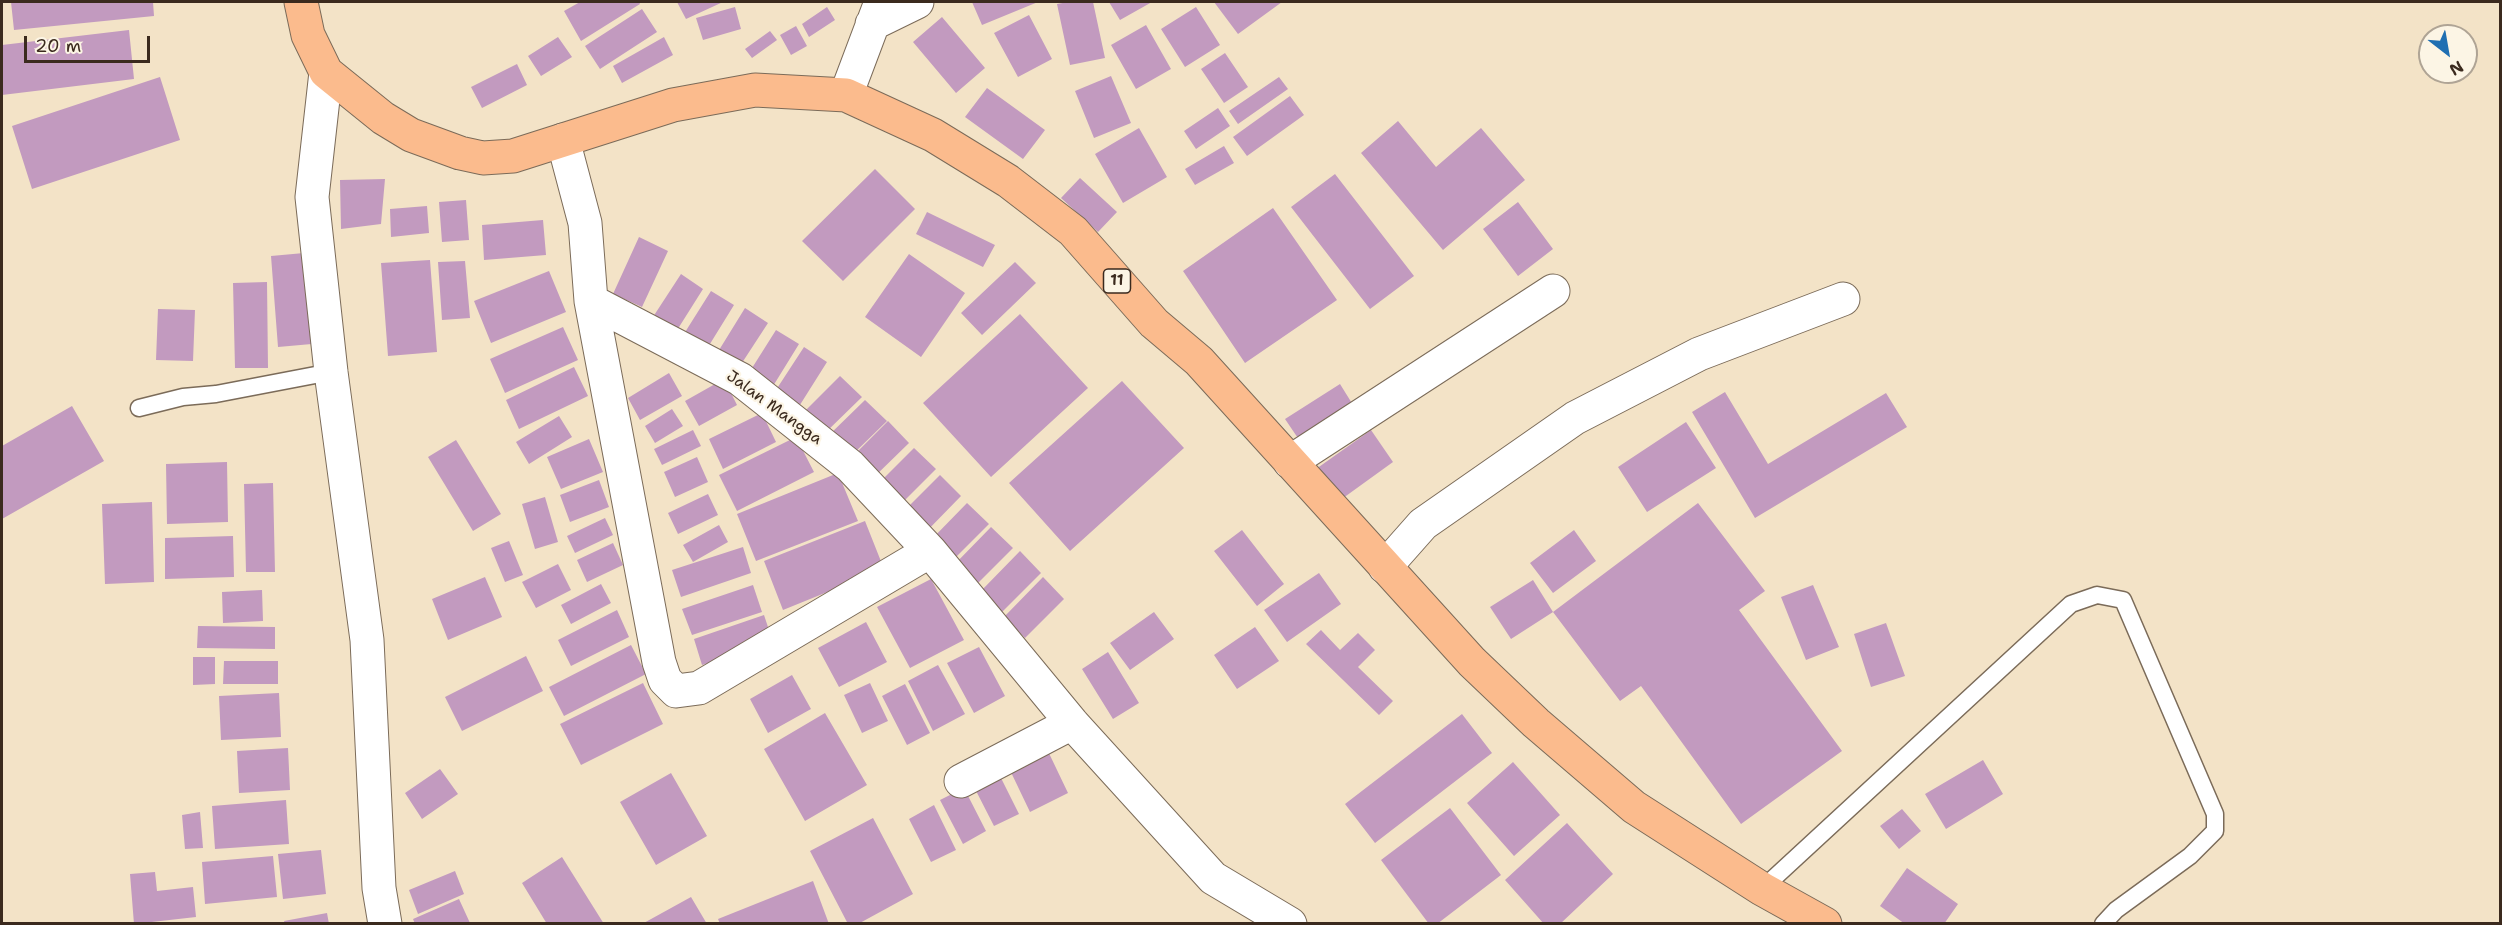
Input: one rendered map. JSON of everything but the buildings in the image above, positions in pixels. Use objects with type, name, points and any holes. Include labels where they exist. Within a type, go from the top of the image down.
[{"type":"highway","name":"11","points":[[301,2],[308,35],[326,72],[384,118],[411,135],[436,142],[460,153],[483,158],[513,156],[673,105],[755,90],[846,95],[933,135],[1008,181],[1073,231],[1154,322],[1199,361],[1472,662],[1563,746],[1634,807],[1762,889],[1825,924]]},
{"type":"street","points":[[846,95],[876,13],[917,2]]},
{"type":"street","points":[[326,72],[312,197],[367,640],[380,888],[385,924]]},
{"type":"street","points":[[563,140],[585,223],[591,301],[659,662],[665,680],[676,691],[699,688],[930,550]]},
{"type":"street","points":[[1290,462],[1553,291]]},
{"type":"street","points":[[1385,567],[1423,524],[1575,418],[1699,354],[1844,299]]},
{"type":"street","name":"Jalan Mangga","points":[[591,301],[740,379],[850,466],[930,550],[1072,723],[1213,878],[1290,924]]},
{"type":"street","points":[[961,781],[1072,723]]},
{"type":"lane","points":[[139,408],[183,397],[216,394],[332,372]]},
{"type":"lane","points":[[1762,889],[2071,604],[2097,595],[2123,600],[2214,814],[2215,831],[2190,856],[2116,910],[2103,924]]}]
